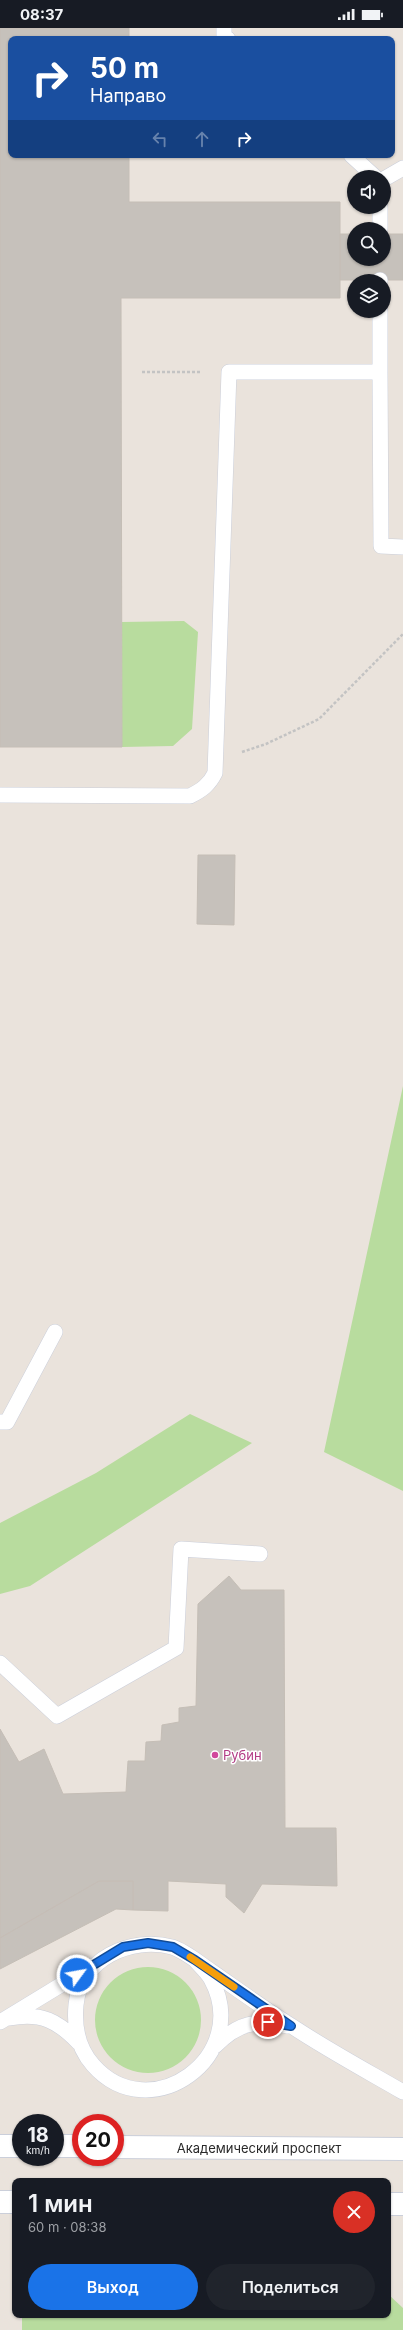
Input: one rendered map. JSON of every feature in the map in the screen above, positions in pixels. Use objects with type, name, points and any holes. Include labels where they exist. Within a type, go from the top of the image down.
[{"type":"main road","points":[[0,2146],[12,2146]]},
{"type":"main road","name":"Академический проспект","points":[[124,2147],[403,2148]]},
{"type":"main road","points":[[0,2202],[12,2202]]},
{"type":"main road","points":[[391,2204],[403,2204]]},
{"type":"lane","points":[[354,158],[367,170]]},
{"type":"lane","points":[[391,175],[403,168]]},
{"type":"lane","points":[[380,318],[381,546],[403,547]]},
{"type":"lane","points":[[0,794],[190,796],[200,791],[209,783],[215,773],[217,761],[229,372],[380,372]]},
{"type":"lane","points":[[0,1422],[7,1422],[55,1332]]},
{"type":"lane","points":[[0,1663],[57,1716],[176,1648],[181,1549],[260,1554]]},
{"type":"lane","points":[[2,2020],[123,1947],[148,1943],[173,1947],[195,1960],[291,2026],[403,2092]]},
{"type":"lane","points":[[101,1960],[86,1977],[76,1998],[74,2021],[80,2043],[92,2064],[111,2080],[134,2088],[158,2089],[182,2081],[201,2067],[215,2046],[229,2032],[246,2025],[268,2022],[291,2026]]},
{"type":"lane","points":[[195,1960],[210,1978],[220,2000],[221,2024],[215,2046]]},
{"type":"lane","points":[[2,2020],[27,2015],[47,2019],[64,2027],[80,2043]]},
{"type":"path","points":[[142,372],[229,372]]},
{"type":"path","points":[[217,761],[266,744],[319,719],[403,634]]},
{"type":"green space","points":[[184,621],[198,632],[192,729],[173,746],[122,747],[122,622]]},
{"type":"green space","points":[[403,1086],[403,1491],[324,1452]]},
{"type":"green space","points":[[190,1414],[252,1443],[30,1586],[0,1594],[0,1523],[96,1473]]},
{"type":"green space","points":[[148,1967],[168,1971],[186,1982],[197,2000],[201,2020],[197,2040],[186,2058],[168,2069],[148,2073],[128,2069],[110,2058],[99,2040],[95,2020],[99,2000],[110,1982],[128,1971]]},
{"type":"green space","points":[[391,2297],[403,2308],[403,2330],[22,2330],[22,2318],[391,2318]]},
{"type":"building","points":[[0,28],[129,28],[129,36],[8,36],[8,158],[129,158],[129,202],[340,202],[340,298],[121,298],[122,747],[0,747]]},
{"type":"building","points":[[340,234],[347,234],[347,266],[391,266],[391,234],[403,234],[403,280],[391,280],[391,274],[347,274],[347,280],[340,280]]},
{"type":"building","points":[[198,855],[235,855],[234,925],[197,924]]},
{"type":"building","name":"Рубин","points":[[229,1576],[241,1590],[284,1590],[285,1828],[336,1828],[337,1886],[262,1884],[244,1913],[226,1897],[226,1884],[168,1881],[168,1911],[133,1910],[133,1881],[99,1881],[0,1938],[0,1729],[19,1762],[44,1749],[63,1794],[126,1792],[128,1761],[145,1761],[146,1742],[161,1741],[162,1725],[179,1722],[179,1708],[196,1706],[198,1604]]},
{"type":"building","points":[[99,1881],[133,1881],[133,1910],[116,1909],[0,1969],[0,1938]]},
{"type":"slow traffic","points":[[190,1957],[234,1987]]},
{"type":"place","name":"Рубин","points":[[215,1755]]},
{"type":"route","points":[[77,1975],[123,1947],[148,1943],[173,1947],[195,1960],[291,2026],[268,2022]]}]
